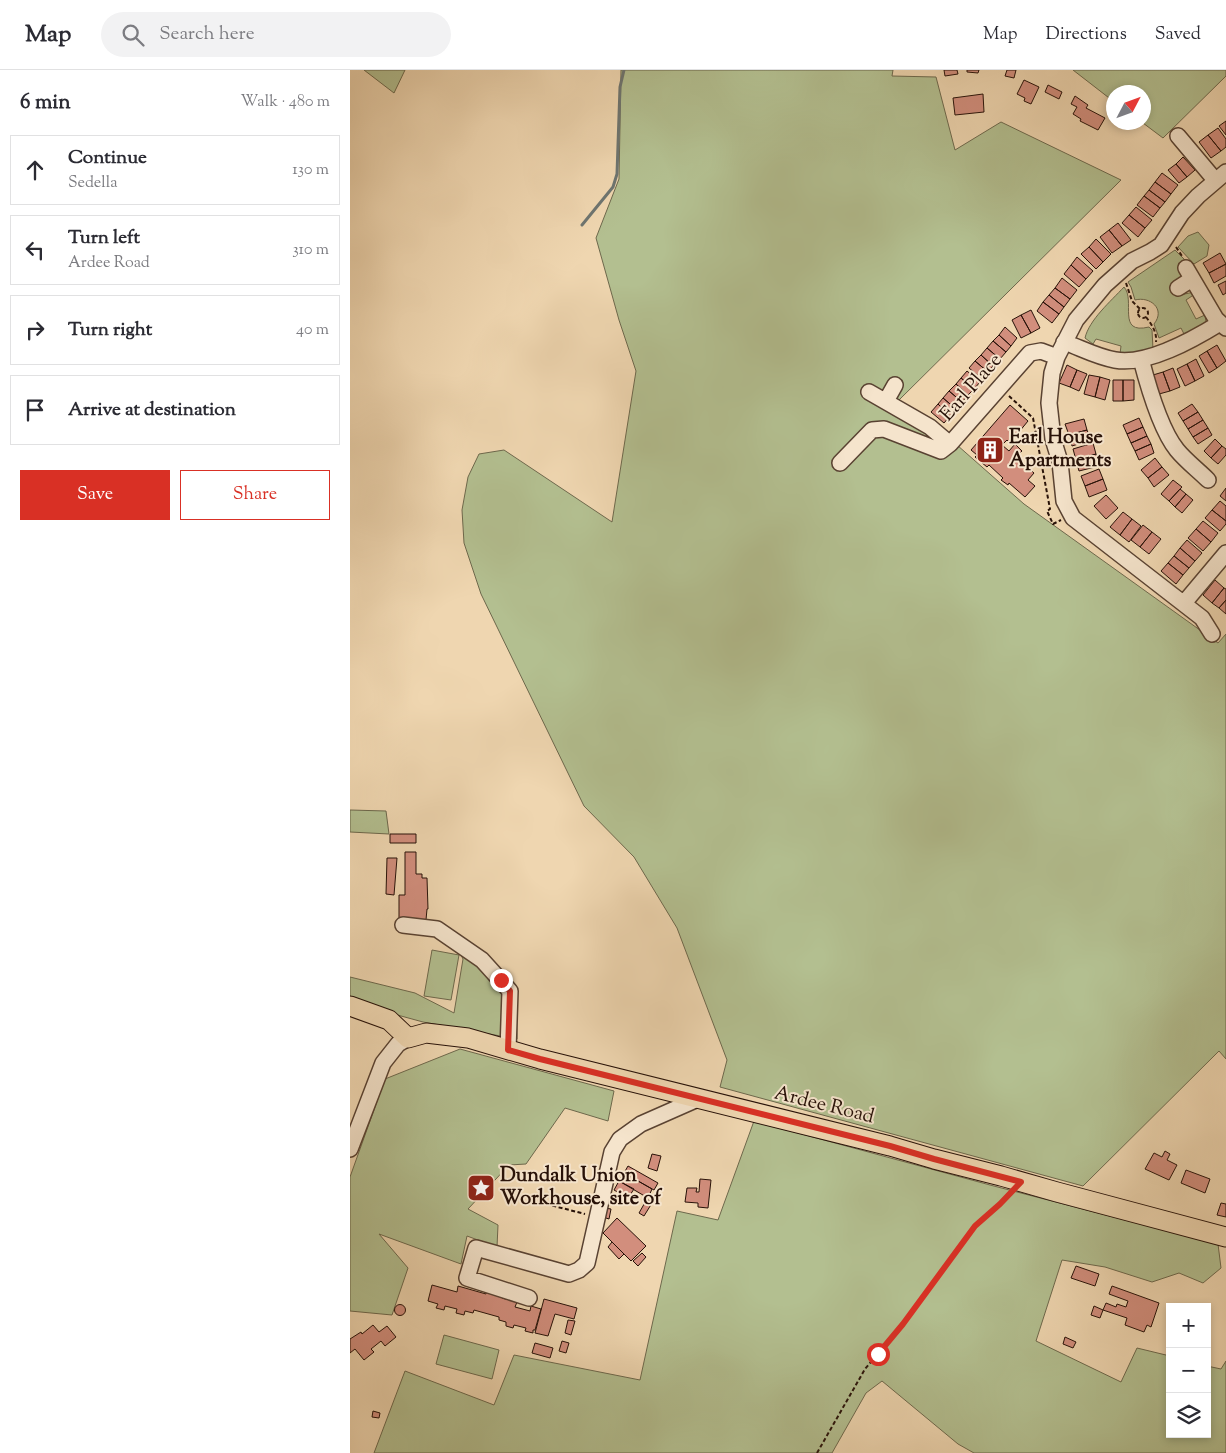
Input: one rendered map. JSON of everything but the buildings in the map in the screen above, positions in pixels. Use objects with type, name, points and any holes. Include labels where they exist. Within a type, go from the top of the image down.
[{"type":"main road","points":[[350,1006],[389,1020],[408,1038]]},
{"type":"main road","name":"Ardee Road","points":[[408,1038],[426,1033],[460,1037],[540,1059],[890,1146],[1226,1237]]},
{"type":"street","points":[[1178,136],[1220,176],[1182,213],[1161,245],[1132,261],[1115,274],[1081,314],[1057,357],[1052,373],[1048,403],[1053,439],[1061,469],[1064,501],[1073,518],[1202,618],[1212,634]]},
{"type":"street","points":[[1064,342],[1090,353],[1117,360],[1141,359],[1168,351],[1223,325],[1216,319],[1189,274],[1178,288]]},
{"type":"street","name":"Earl Place","points":[[869,392],[930,427],[950,444],[1030,353],[1041,351],[1057,357]]},
{"type":"street","points":[[1141,359],[1147,384],[1170,438],[1177,450],[1208,480]]},
{"type":"street","points":[[886,401],[895,385]]},
{"type":"street","points":[[840,463],[872,430],[884,429],[941,451],[950,444]]},
{"type":"street","points":[[1184,603],[1226,553]]},
{"type":"street","points":[[403,925],[437,929],[482,960],[510,991],[508,1050]]},
{"type":"street","points":[[350,1149],[383,1063],[398,1044],[408,1038]]},
{"type":"street","points":[[529,1298],[467,1278],[476,1248],[569,1274],[579,1270],[587,1262],[612,1152],[620,1139],[641,1124],[700,1098]]},
{"type":"path","points":[[1166,238],[1191,264],[1189,274]]},
{"type":"path","points":[[1125,282],[1132,301],[1140,309],[1147,310],[1146,317],[1156,336],[1155,344]]},
{"type":"path","points":[[1140,309],[1138,312],[1139,317],[1146,317]]},
{"type":"path","points":[[817,1453],[865,1369],[903,1324],[975,1226],[1021,1182]]},
{"type":"path","points":[[546,1204],[597,1217]]},
{"type":"green space","points":[[364,70],[405,70],[394,93]]},
{"type":"green space","points":[[621,70],[893,70],[892,76],[936,77],[955,150],[1001,122],[1121,180],[899,400],[957,445],[1024,504],[1218,643],[1226,634],[1226,1059],[1219,1051],[1083,1186],[720,1087],[727,1060],[677,928],[634,857],[584,806],[481,594],[464,543],[462,510],[468,477],[479,454],[504,450],[612,522],[636,371],[619,320],[596,238],[619,179]]},
{"type":"green space","points":[[1073,70],[1226,70],[1226,76],[1163,138],[1151,129],[1151,85],[1106,85],[1106,96]]},
{"type":"green space","points":[[1198,232],[1209,245],[1207,256],[1194,264],[1178,247],[1188,236]]},
{"type":"green space","points":[[1175,250],[1189,264],[1182,269],[1179,294],[1194,292],[1195,294],[1186,300],[1196,319],[1205,315],[1206,322],[1203,326],[1185,336],[1181,328],[1159,338],[1154,324],[1158,313],[1155,305],[1146,300],[1135,300],[1128,282]]},
{"type":"green space","points":[[1124,287],[1127,293],[1130,321],[1133,326],[1139,328],[1149,327],[1152,330],[1153,349],[1120,354],[1121,346],[1096,339],[1093,344],[1085,338],[1091,324]]},
{"type":"green space","points":[[350,810],[386,811],[389,834],[350,832]]},
{"type":"green space","points":[[450,932],[516,988],[517,1039],[423,1022],[350,1002],[350,977],[415,993],[454,1013],[463,959]]},
{"type":"green space","points":[[432,950],[459,955],[451,1000],[424,996]]},
{"type":"green space","points":[[460,1049],[614,1091],[608,1121],[565,1108],[526,1164],[509,1165],[468,1209],[498,1225],[497,1247],[467,1236],[461,1264],[379,1234],[408,1268],[392,1315],[350,1311],[350,1177],[385,1079]]},
{"type":"green space","points":[[754,1121],[1218,1244],[1221,1268],[1203,1283],[1179,1273],[1152,1282],[1105,1267],[1062,1260],[1036,1341],[1121,1382],[1137,1348],[1166,1355],[1166,1438],[1211,1438],[1211,1367],[1221,1369],[1226,1361],[1226,1453],[974,1453],[958,1444],[882,1381],[866,1393],[832,1453],[374,1453],[405,1371],[494,1405],[514,1355],[640,1380],[677,1211],[718,1220]]},
{"type":"green space","points":[[444,1335],[499,1350],[492,1379],[436,1364]]},
{"type":"waterway","points":[[582,225],[613,187],[617,174],[620,87],[624,70]]},
{"type":"place","name":"Earl House Apartments","points":[[990,450]]},
{"type":"place","name":"Dundalk Union Workhouse, site of","points":[[481,1188]]},
{"type":"route","points":[[501,980],[510,991],[508,1050],[890,1146],[1021,1182],[975,1226],[903,1324],[878,1354]]}]
